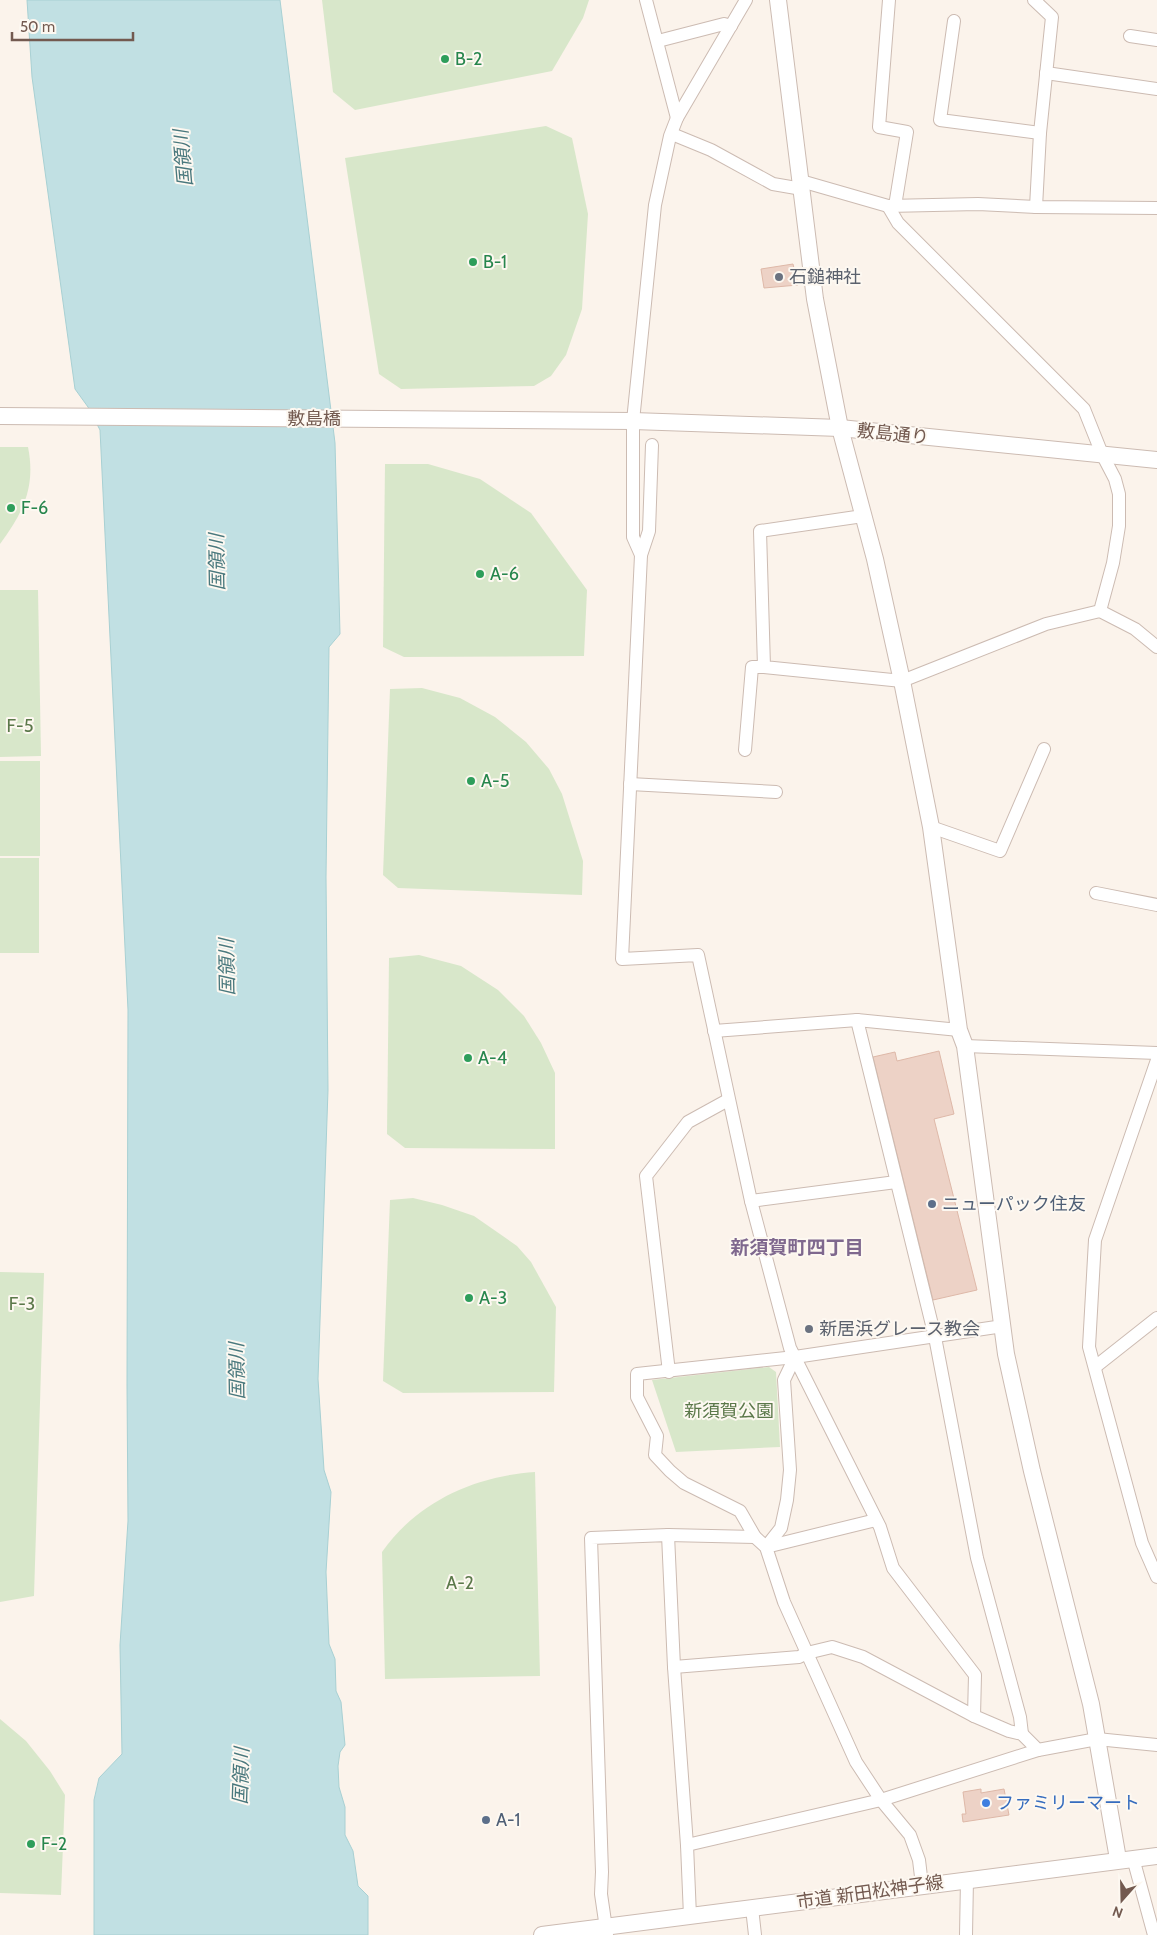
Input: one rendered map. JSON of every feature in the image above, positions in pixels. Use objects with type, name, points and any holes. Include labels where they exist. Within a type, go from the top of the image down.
[{"type":"street","points":[[646,0],[677,118]]},
{"type":"street","points":[[641,555],[633,536],[631,421],[653,220],[662,170],[677,118],[746,0]]},
{"type":"street","points":[[778,0],[815,299],[840,428],[875,559],[902,681],[930,827],[959,1030],[965,1046],[1006,1354],[1126,1859],[1154,1935]]},
{"type":"street","points":[[889,0],[879,127],[907,132],[891,206],[898,223],[1084,409],[1102,454],[1115,479],[1119,494],[1119,526],[1113,563],[1100,611]]},
{"type":"street","points":[[1034,0],[1052,17],[1040,133],[1036,207]]},
{"type":"street","points":[[954,20],[940,120],[1040,133]]},
{"type":"street","points":[[658,42],[724,24],[731,26]]},
{"type":"street","points":[[1130,36],[1157,40]]},
{"type":"street","points":[[1046,73],[1157,89]]},
{"type":"street","points":[[672,134],[710,150],[773,184],[801,185],[891,206],[978,204],[1036,207],[1157,208]]},
{"type":"street","name":"敷島橋","points":[[0,416],[631,421]]},
{"type":"street","name":"敷島通り","points":[[631,421],[840,428],[1157,460]]},
{"type":"street","points":[[652,445],[649,531],[641,555],[622,959],[698,955],[751,1201],[790,1348],[876,1520],[893,1568],[975,1675],[974,1716]]},
{"type":"street","points":[[764,667],[760,531],[863,516]]},
{"type":"street","points":[[745,750],[752,666],[902,681],[1046,624],[1100,611],[1135,629],[1157,647]]},
{"type":"street","points":[[930,827],[1000,851],[1044,749]]},
{"type":"street","points":[[630,784],[776,792]]},
{"type":"street","points":[[1096,893],[1157,906]]},
{"type":"street","points":[[714,1031],[857,1020],[959,1030]]},
{"type":"street","points":[[857,1020],[935,1337],[977,1558],[1020,1717],[1022,1734]]},
{"type":"street","points":[[965,1046],[1157,1059],[1095,1240],[1089,1347],[1142,1543],[1157,1577]]},
{"type":"street","points":[[669,1372],[646,1176],[688,1122],[728,1100]]},
{"type":"street","points":[[751,1201],[896,1182]]},
{"type":"street","points":[[1095,1367],[1157,1318]]},
{"type":"street","points":[[922,1885],[919,1860],[910,1835],[881,1800],[856,1762],[784,1602],[766,1547],[755,1537],[740,1511],[684,1483],[655,1455],[657,1436],[637,1397],[637,1374],[794,1358],[1003,1326]]},
{"type":"street","points":[[766,1547],[781,1528],[787,1500],[790,1470],[784,1380],[794,1358]]},
{"type":"street","points":[[766,1547],[876,1520]]},
{"type":"street","points":[[606,1931],[601,1894],[602,1872],[591,1538],[668,1535],[755,1537]]},
{"type":"street","points":[[668,1535],[674,1667],[687,1845],[690,1916]]},
{"type":"street","points":[[674,1667],[799,1657],[807,1653],[832,1647],[863,1657],[974,1716],[1009,1731],[1022,1734],[1038,1750]]},
{"type":"street","points":[[687,1845],[881,1800],[1038,1750],[1097,1739],[1157,1745]]},
{"type":"street","name":"市道 新田松神子線","points":[[542,1935],[583,1930],[606,1931],[690,1916],[1157,1856]]},
{"type":"street","points":[[966,1935],[967,1879]]},
{"type":"street","points":[[752,1908],[755,1935]]},
{"type":"green space","name":"B-2","points":[[322,0],[589,0],[583,18],[552,71],[355,110],[333,92]]},
{"type":"green space","name":"B-1","points":[[546,126],[572,138],[588,214],[582,309],[566,355],[551,376],[534,386],[401,389],[379,374],[345,158]]},
{"type":"green space","name":"F-6","points":[[0,447],[28,447],[30,475],[26,499],[0,544]]},
{"type":"green space","name":"A-6","points":[[385,464],[428,464],[480,479],[531,513],[587,590],[584,656],[404,657],[383,647]]},
{"type":"green space","name":"F-5","points":[[0,590],[38,590],[41,756],[0,757]]},
{"type":"green space","name":"A-5","points":[[422,688],[460,698],[495,717],[526,742],[549,769],[562,794],[583,861],[582,895],[398,888],[383,875],[390,689]]},
{"type":"green space","points":[[0,761],[40,761],[40,856],[0,856]]},
{"type":"green space","points":[[0,858],[39,858],[39,953],[0,953]]},
{"type":"green space","name":"A-4","points":[[419,955],[461,966],[498,990],[524,1016],[541,1043],[555,1073],[555,1149],[405,1148],[387,1134],[389,958]]},
{"type":"green space","name":"A-3","points":[[413,1198],[474,1216],[517,1246],[531,1262],[556,1307],[554,1392],[403,1393],[383,1381],[390,1200]]},
{"type":"green space","name":"F-3","points":[[0,1272],[44,1273],[34,1596],[0,1602]]},
{"type":"green space","name":"新須賀公園","points":[[769,1367],[776,1372],[780,1447],[676,1452],[652,1380]]},
{"type":"green space","name":"A-2","points":[[535,1472],[540,1676],[385,1679],[382,1552],[396,1534],[412,1519],[449,1495],[490,1479]]},
{"type":"green space","name":"F-2","points":[[0,1719],[26,1741],[50,1771],[65,1795],[61,1895],[0,1893]]},
{"type":"water","name":"国領川","points":[[27,0],[280,0],[335,443],[340,634],[329,647],[326,877],[328,1090],[318,1379],[324,1470],[331,1492],[326,1572],[329,1644],[335,1659],[336,1691],[341,1702],[345,1745],[340,1752],[338,1766],[339,1787],[345,1807],[345,1835],[353,1851],[358,1886],[368,1896],[368,1935],[94,1935],[94,1800],[99,1778],[122,1754],[120,1645],[128,1521],[128,1010],[100,430],[88,407],[75,389],[32,77]]},
{"type":"building","name":"石鎚神社","points":[[793,264],[798,285],[764,288],[761,269]]},
{"type":"building","name":"ニューパック住友","points":[[939,1051],[954,1114],[934,1119],[977,1290],[933,1300],[873,1057],[895,1052],[897,1061]]},
{"type":"building","name":"ファミリーマート","points":[[981,1789],[981,1793],[1004,1789],[1009,1815],[963,1822],[962,1814],[966,1814],[963,1792]]},
{"type":"place","name":"B-2","points":[[445,59]]},
{"type":"place","name":"B-1","points":[[473,262]]},
{"type":"place","name":"石鎚神社","points":[[779,277]]},
{"type":"place","name":"F-6","points":[[11,508]]},
{"type":"place","name":"A-6","points":[[480,574]]},
{"type":"place","name":"A-5","points":[[471,781]]},
{"type":"place","name":"A-4","points":[[468,1058]]},
{"type":"place","name":"ニューパック住友","points":[[932,1204]]},
{"type":"place","name":"A-3","points":[[469,1298]]},
{"type":"place","name":"新居浜グレース教会","points":[[809,1329]]},
{"type":"place","name":"ファミリーマート","points":[[986,1803]]},
{"type":"place","name":"A-1","points":[[486,1820]]},
{"type":"place","name":"F-2","points":[[31,1844]]},
{"type":"district","name":"新須賀町四丁目","points":[[797,1247]]}]
